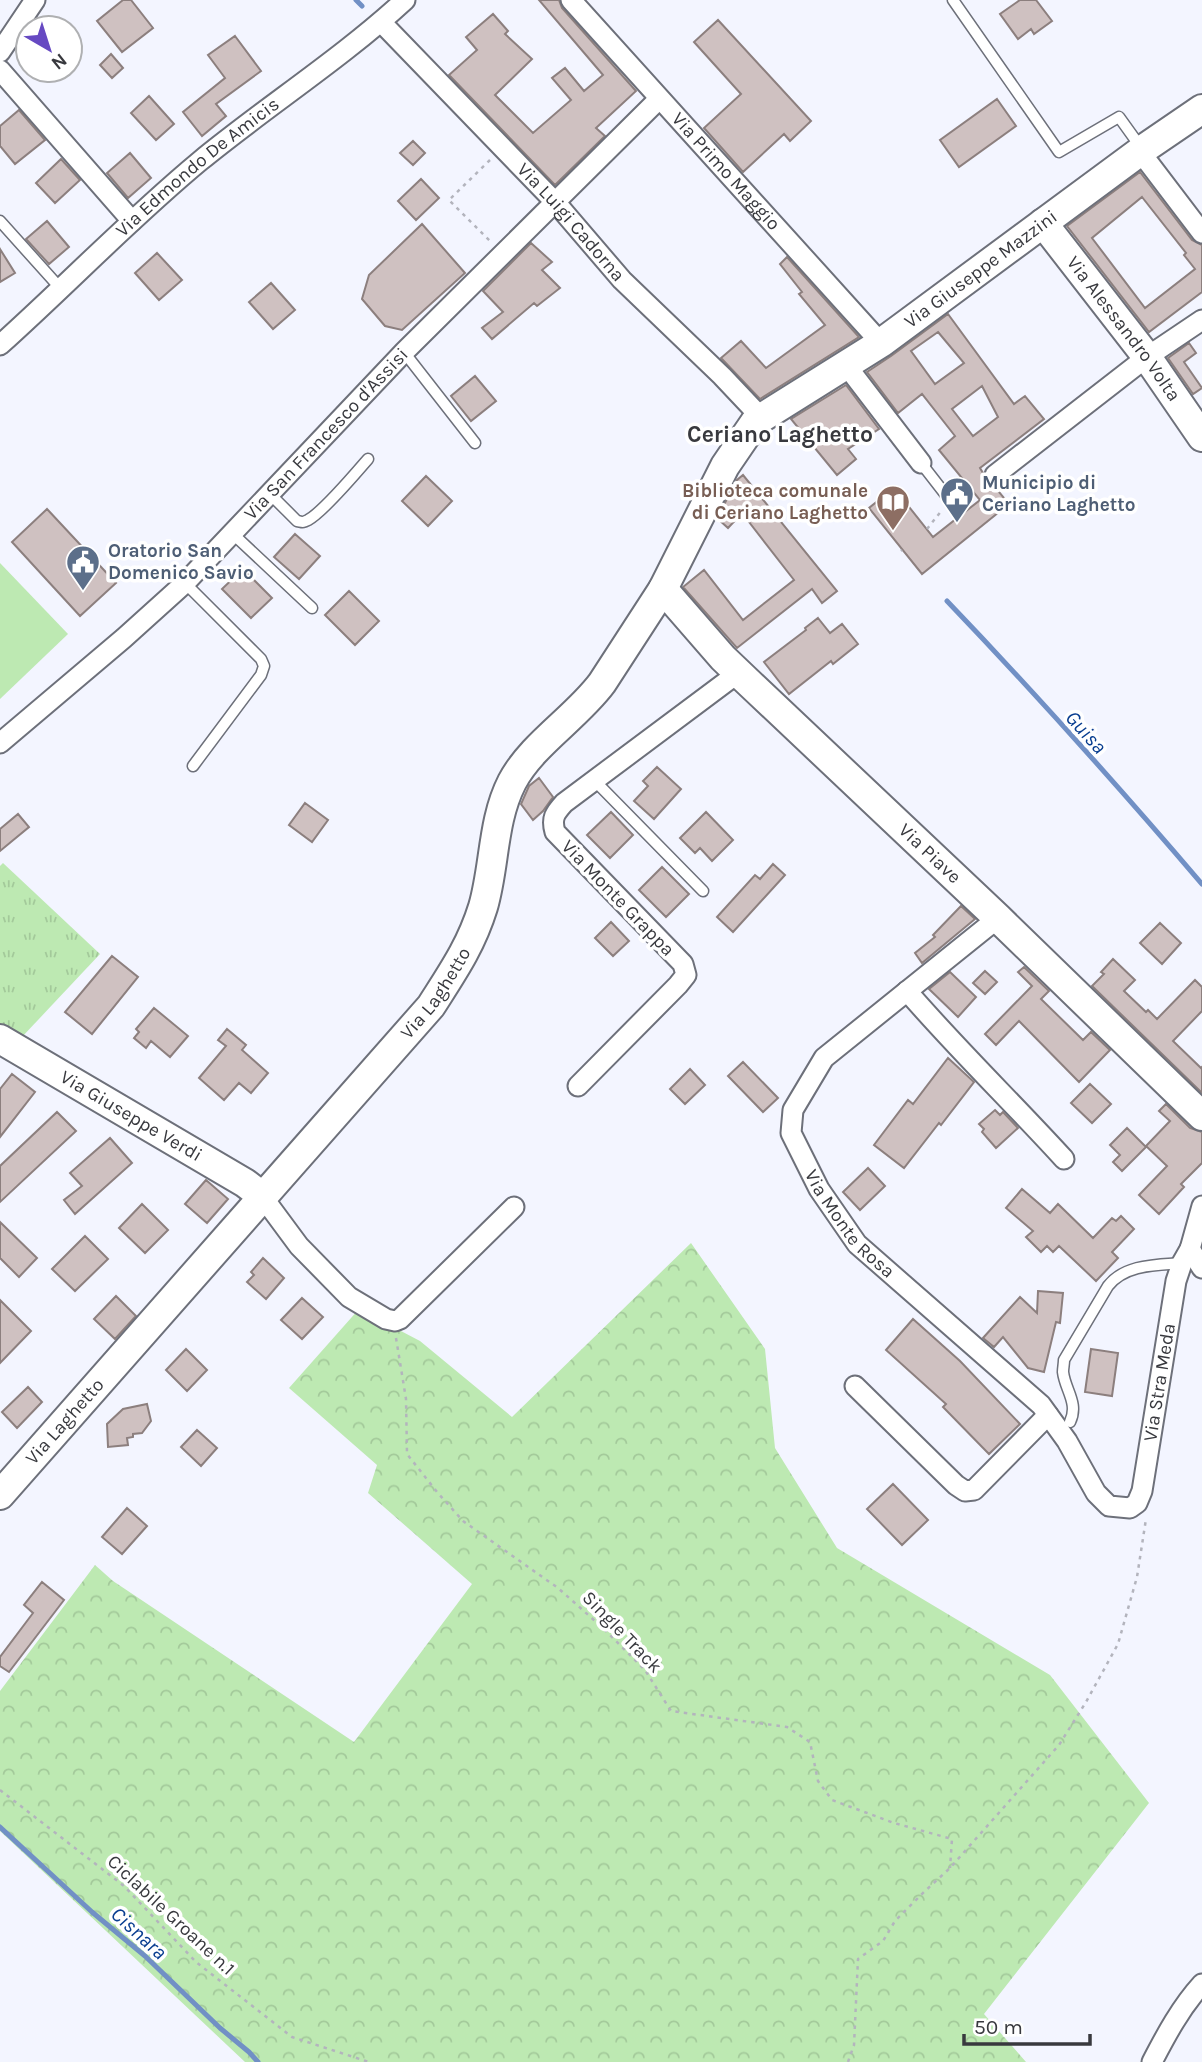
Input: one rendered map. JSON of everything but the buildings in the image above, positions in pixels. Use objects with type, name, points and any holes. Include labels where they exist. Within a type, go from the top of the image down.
[{"type":"street","points":[[0,52],[35,0]]},
{"type":"street","name":"Via Edmondo De Amicis","points":[[0,345],[168,188],[233,134],[381,22],[405,0]]},
{"type":"street","name":"Via Primo Maggio","points":[[570,0],[881,343]]},
{"type":"street","name":"Via Luigi Cadorna","points":[[381,22],[556,203],[622,280],[756,412],[755,422]]},
{"type":"street","points":[[0,70],[132,221]]},
{"type":"street","name":"Via San Francesco d'Assisi","points":[[0,743],[185,583],[404,352],[659,99]]},
{"type":"street","name":"Via Giuseppe Mazzini","points":[[755,422],[881,343],[1142,149],[1202,109]]},
{"type":"street","points":[[1142,149],[1148,162],[1202,233]]},
{"type":"street","name":"Via Alessandro Volta","points":[[1043,223],[1147,357],[1202,437]]},
{"type":"street","points":[[995,475],[1147,357],[1202,320]]},
{"type":"street","points":[[846,365],[921,464]]},
{"type":"street","name":"Via Laghetto","points":[[0,1495],[431,1006],[469,946],[483,905],[495,834],[512,782],[528,759],[593,696],[663,589],[725,466],[755,422]]},
{"type":"street","name":"Via Piave","points":[[663,589],[738,673],[998,918],[1202,1116]]},
{"type":"street","name":"Via Monte Grappa","points":[[578,1086],[685,975],[683,964],[555,832],[553,816],[564,803],[738,673]]},
{"type":"street","name":"Via Monte Rosa","points":[[998,918],[824,1058],[793,1110],[791,1133],[818,1189],[857,1244],[1041,1405],[1067,1441],[1096,1493],[1109,1506],[1130,1508],[1138,1503]]},
{"type":"street","points":[[907,991],[1064,1159]]},
{"type":"street","name":"Via Giuseppe Verdi","points":[[0,1039],[234,1176],[262,1196]]},
{"type":"street","points":[[262,1196],[299,1246],[349,1297],[386,1319],[395,1321],[514,1207]]},
{"type":"street","name":"Via Stra Meda","points":[[1138,1503],[1176,1280],[1202,1206]]},
{"type":"street","points":[[1186,1256],[1202,1269]]},
{"type":"street","points":[[855,1386],[965,1491],[974,1490],[1048,1415]]},
{"type":"street","points":[[1152,2062],[1167,2033],[1202,1984]]},
{"type":"lane","points":[[953,0],[1059,152],[1119,117],[1142,149]]},
{"type":"lane","points":[[0,221],[61,289]]},
{"type":"lane","points":[[404,352],[475,443]]},
{"type":"lane","points":[[269,494],[297,521],[307,521],[368,459]]},
{"type":"lane","points":[[921,464],[950,499]]},
{"type":"lane","points":[[232,533],[312,608]]},
{"type":"lane","points":[[185,583],[261,659],[264,666],[261,675],[193,766]]},
{"type":"lane","points":[[594,780],[702,891]]},
{"type":"lane","points":[[1070,1422],[1074,1406],[1063,1373],[1064,1360],[1108,1286],[1122,1273],[1186,1256]]},
{"type":"path","points":[[503,148],[449,200],[503,254]]},
{"type":"path","name":"Single Track","points":[[395,1321],[398,1358],[406,1399],[407,1454],[463,1521],[558,1588],[604,1629],[645,1670],[671,1711],[788,1727],[810,1742],[818,1781],[832,1801],[894,1823],[952,1839],[950,1868]]},
{"type":"path","points":[[848,2062],[854,2045],[858,1959],[883,1941],[895,1921],[950,1868],[1059,1745],[1118,1644],[1137,1577],[1147,1512],[1138,1503]]},
{"type":"path","name":"Ciclabile Groane n.1","points":[[0,1790],[124,1886],[196,1962],[292,2037],[369,2062]]},
{"type":"green space","points":[[0,563],[68,634],[0,699]]},
{"type":"green space","points":[[3,863],[100,954],[22,1037],[0,1026],[0,866]]},
{"type":"green space","points":[[691,1243],[765,1349],[775,1448],[837,1548],[1050,1675],[1149,1803],[984,2014],[1026,2062],[245,2062],[0,1831],[0,1691],[95,1565],[113,1581],[354,1742],[472,1584],[368,1493],[377,1465],[289,1388],[359,1309],[420,1341],[512,1417]]},
{"type":"waterway","name":"Guisa","points":[[356,0],[362,6]]},
{"type":"waterway","name":"Guisa","points":[[947,601],[1140,812],[1202,884]]},
{"type":"waterway","name":"Cisnara","points":[[0,1827],[92,1912],[145,1956],[258,2062]]},
{"type":"place","name":"Municipio di Ceriano Laghetto","points":[[957,524]]},
{"type":"place","name":"Biblioteca comunale di Ceriano Laghetto","points":[[893,532]]},
{"type":"place","name":"Oratorio San Domenico Savio","points":[[83,592]]},
{"type":"district","name":"Ceriano Laghetto","points":[[780,434]]}]
